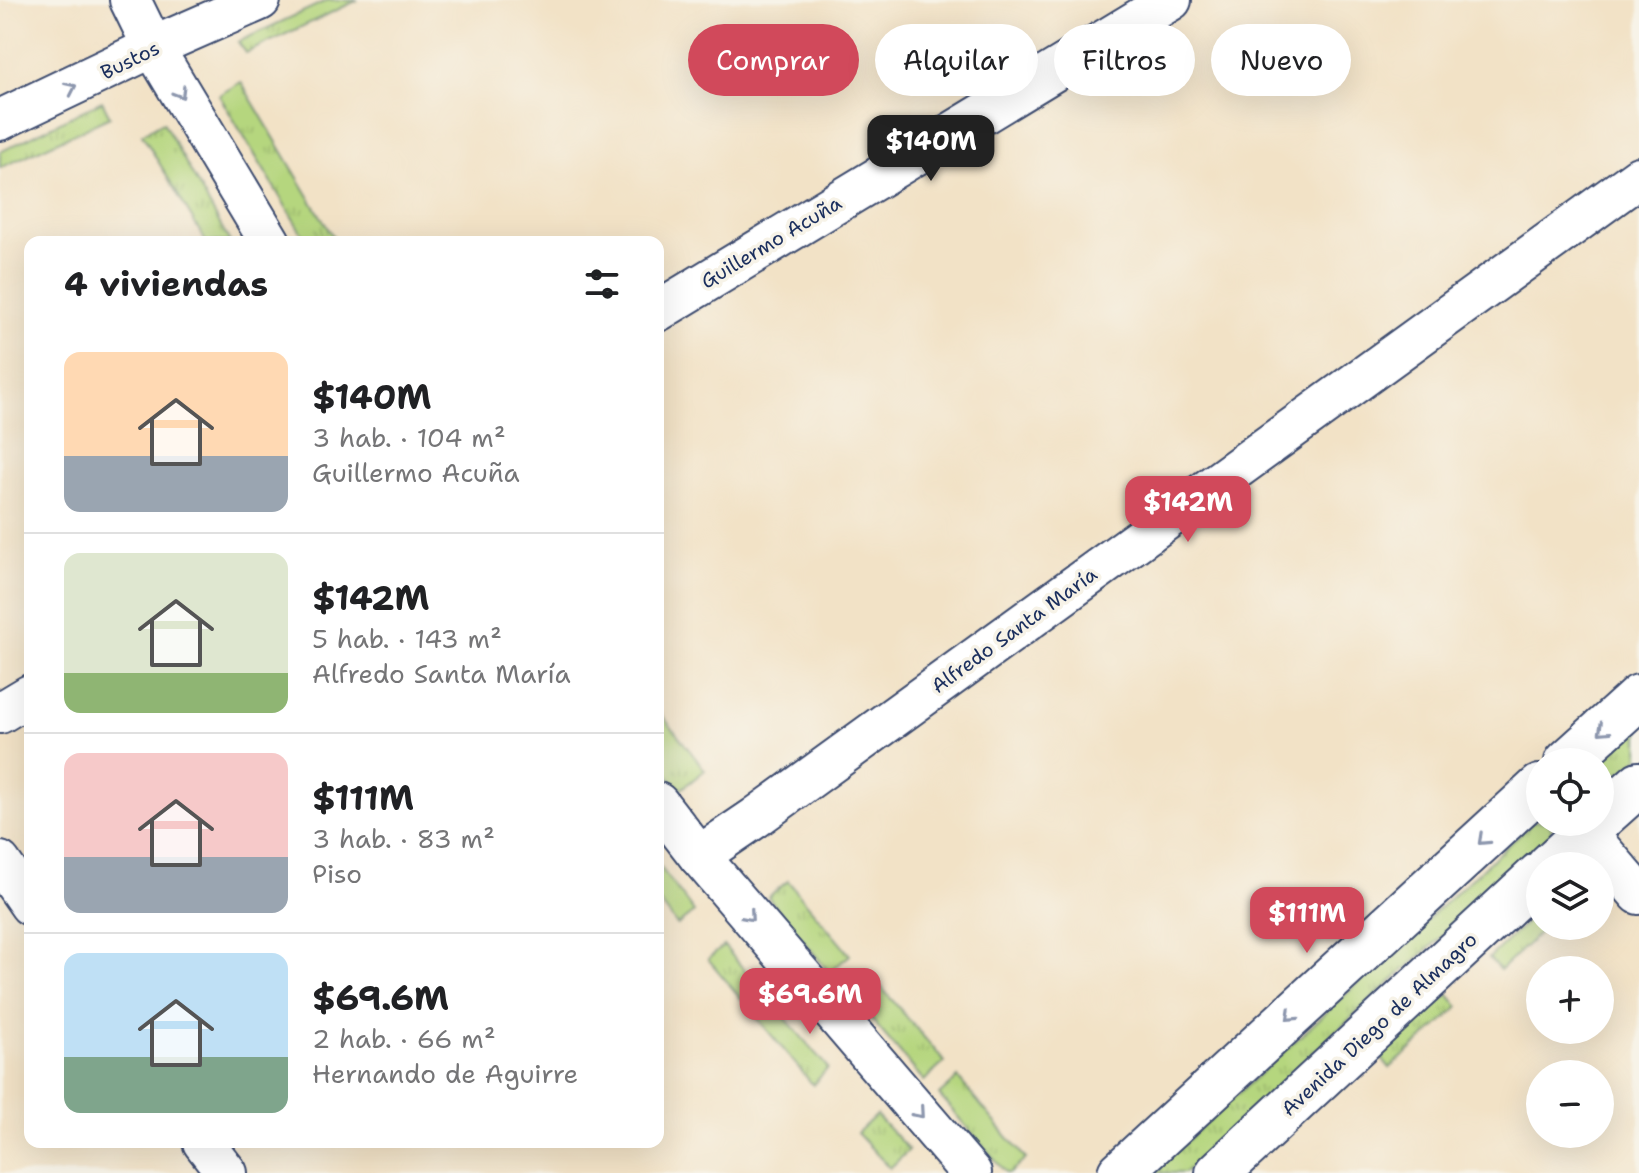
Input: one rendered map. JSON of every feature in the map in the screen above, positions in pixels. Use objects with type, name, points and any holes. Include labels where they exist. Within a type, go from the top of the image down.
[{"type":"street","points":[[130,0],[153,47],[266,236]]},
{"type":"street","name":"Bustos","points":[[0,120],[260,0]]},
{"type":"street","name":"Guillermo Acuña","points":[[664,307],[1171,0]]},
{"type":"street","name":"Alfredo Santa María","points":[[699,856],[1639,177]]},
{"type":"street","points":[[1583,748],[1639,697]]},
{"type":"street","points":[[0,713],[24,699]]},
{"type":"street","points":[[1614,804],[1639,784]]},
{"type":"street","points":[[1120,1173],[1526,800]]},
{"type":"street","points":[[664,811],[699,856],[971,1173]]},
{"type":"street","points":[[1563,852],[1578,836]]},
{"type":"street","points":[[1598,836],[1639,894]]},
{"type":"street","points":[[0,862],[24,896]]},
{"type":"street","name":"Avenida Diego de Almagro","points":[[1218,1173],[1526,887]]},
{"type":"street","points":[[208,1148],[227,1173]]},
{"type":"green space","points":[[328,0],[358,0],[246,53],[238,42]]},
{"type":"green space","points":[[241,82],[332,236],[303,236],[219,95]]},
{"type":"green space","points":[[102,101],[110,117],[0,168],[0,152]]},
{"type":"green space","points":[[163,122],[227,236],[202,236],[142,134]]},
{"type":"green space","points":[[664,718],[705,770],[679,791],[664,770]]},
{"type":"green space","points":[[1639,726],[1639,758],[1614,775],[1614,748]]},
{"type":"green space","points":[[1526,828],[1526,836],[1552,836],[1538,852],[1526,852],[1526,863],[1366,1004],[1184,1173],[1152,1173]]},
{"type":"green space","points":[[664,872],[694,912],[677,925],[664,908]]},
{"type":"green space","points":[[788,881],[850,955],[829,972],[768,897]]},
{"type":"green space","points":[[1526,922],[1526,940],[1532,940],[1500,970],[1489,958]]},
{"type":"green space","points":[[724,946],[828,1068],[813,1085],[708,959]]},
{"type":"green space","points":[[875,980],[945,1062],[924,1081],[854,999]]},
{"type":"green space","points":[[1448,994],[1459,1007],[1390,1068],[1379,1055]]},
{"type":"green space","points":[[958,1078],[1026,1159],[1010,1173],[1006,1173],[939,1095]]},
{"type":"green space","points":[[876,1115],[909,1150],[890,1168],[857,1133]]}]
